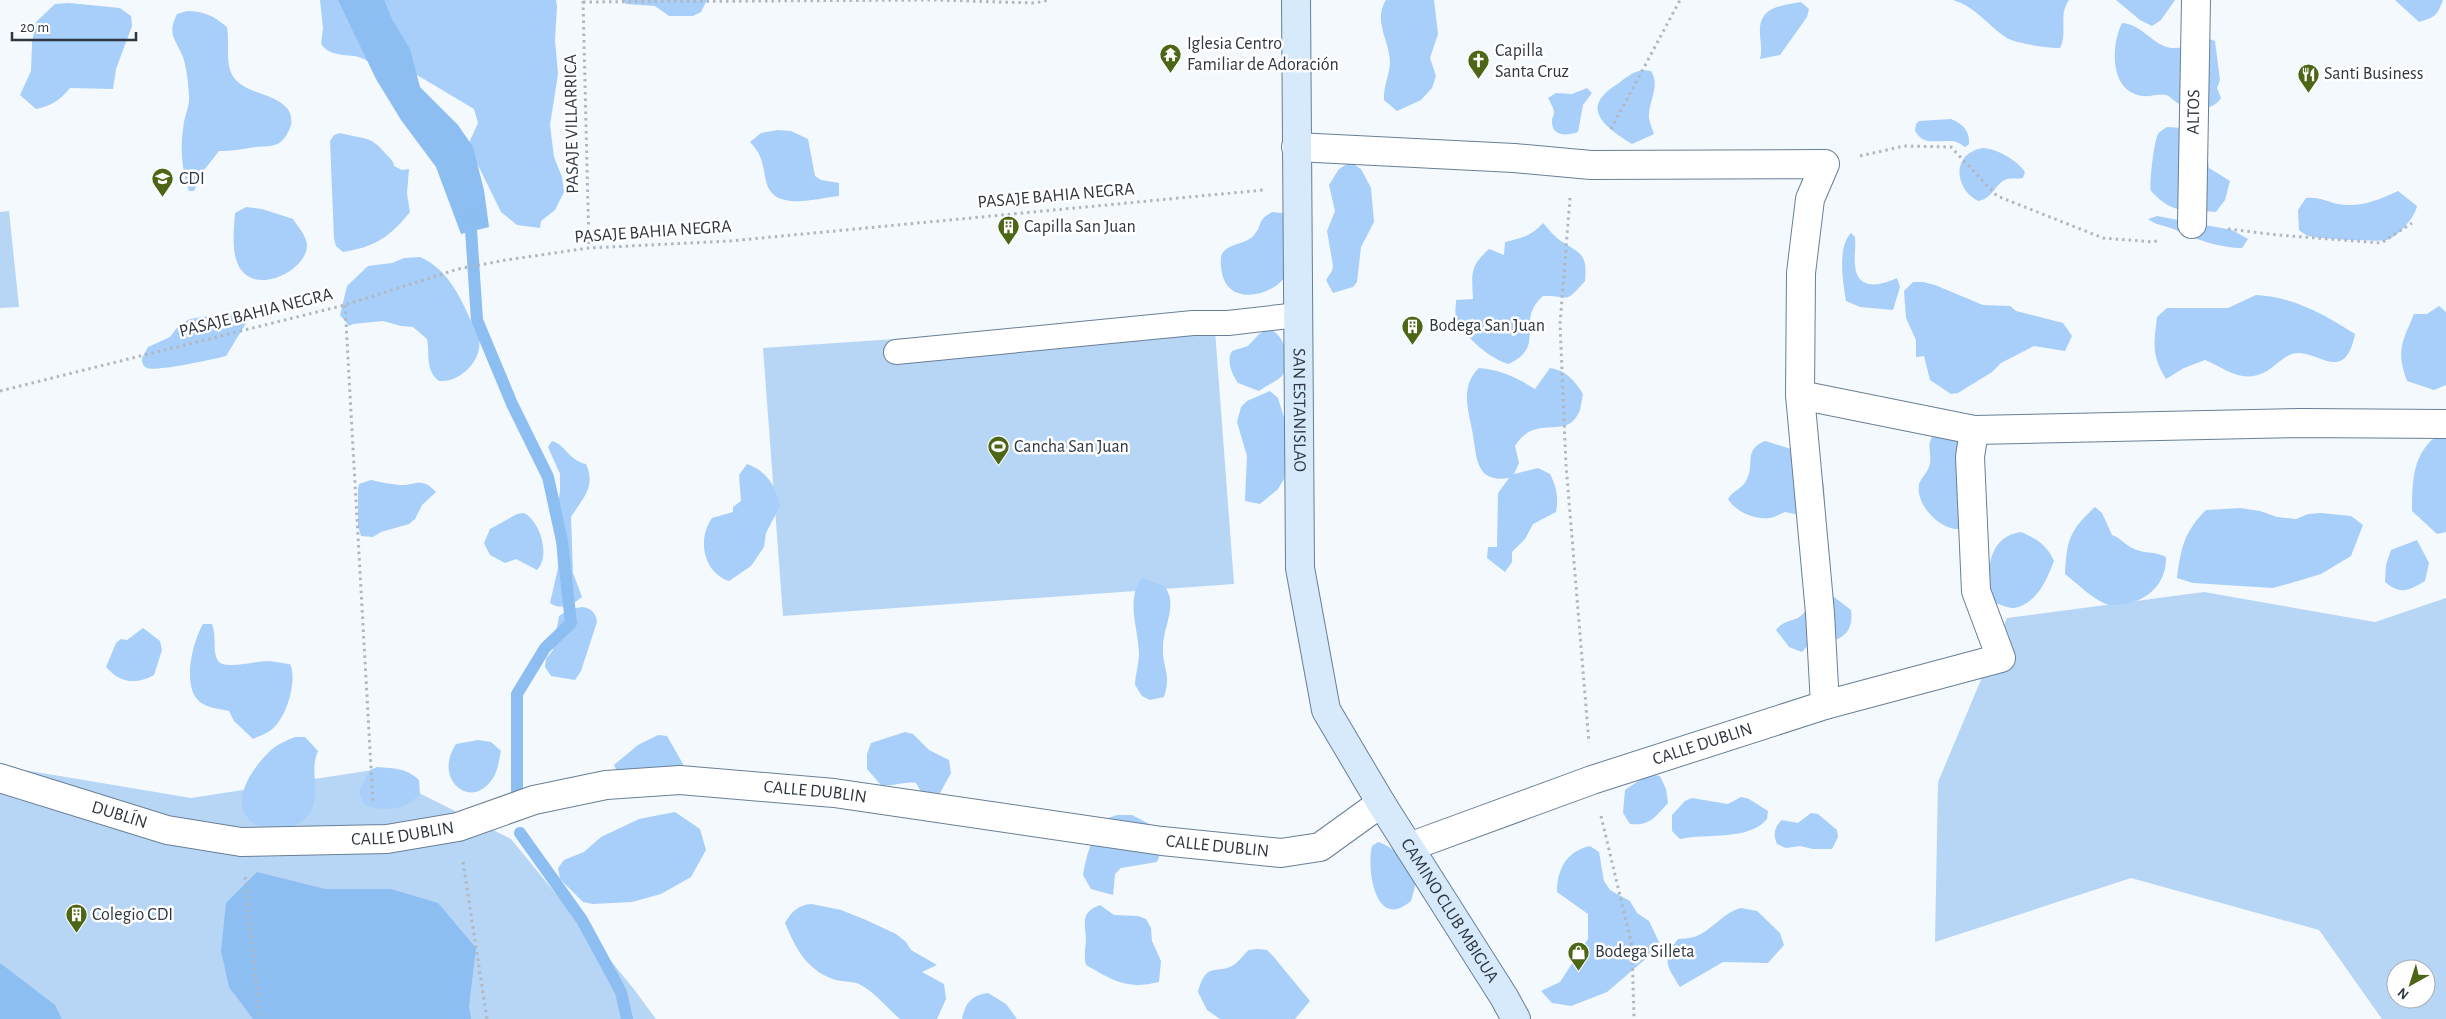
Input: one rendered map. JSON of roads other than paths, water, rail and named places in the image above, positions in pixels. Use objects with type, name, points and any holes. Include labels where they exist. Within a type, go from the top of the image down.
[{"type":"main road","name":"SAN ESTANISLAO","points":[[1296,0],[1300,568],[1326,710],[1381,803]]},
{"type":"main road","name":"CAMINO CLUB MBIGUA","points":[[1381,803],[1516,1019]]},
{"type":"street","name":"ALTOS","points":[[2192,224],[2196,0]]},
{"type":"street","points":[[1296,147],[1582,164],[1825,164],[1810,198],[1801,273],[1800,395],[1820,613],[1825,704]]},
{"type":"street","points":[[1800,395],[1974,430],[2291,423],[2446,424]]},
{"type":"street","name":"CALLE DUBLIN","points":[[1409,847],[1592,780],[1825,704],[2001,658],[1976,591],[1970,457],[1974,430]]},
{"type":"street","name":"DUBLÍN","points":[[0,778],[167,830],[241,842]]},
{"type":"street","name":"CALLE DUBLIN","points":[[241,842],[375,838],[458,827],[534,800],[606,785],[680,780],[834,793],[1162,841],[1280,853],[1320,847],[1381,803]]},
{"type":"lane","points":[[896,352],[1192,322],[1228,323],[1298,315]]},
{"type":"waterway","points":[[470,215],[477,320],[512,404],[548,477],[562,541],[571,623],[545,648],[517,694],[517,791]]},
{"type":"waterway","points":[[520,833],[582,920],[621,992],[627,1019]]},
{"type":"place","name":"Iglesia Centro Familiar de Adoración","points":[[1171,73]]},
{"type":"place","name":"Capilla Santa Cruz","points":[[1479,80]]},
{"type":"place","name":"Santi Business","points":[[2308,93]]},
{"type":"place","name":"CDI","points":[[163,198]]},
{"type":"place","name":"Capilla San Juan","points":[[1008,246]]},
{"type":"place","name":"Bodega San Juan","points":[[1413,345]]},
{"type":"place","name":"Cancha San Juan","points":[[998,466]]},
{"type":"place","name":"Colegio CDI","points":[[76,934]]},
{"type":"place","name":"Bodega Silleta","points":[[1579,971]]}]
